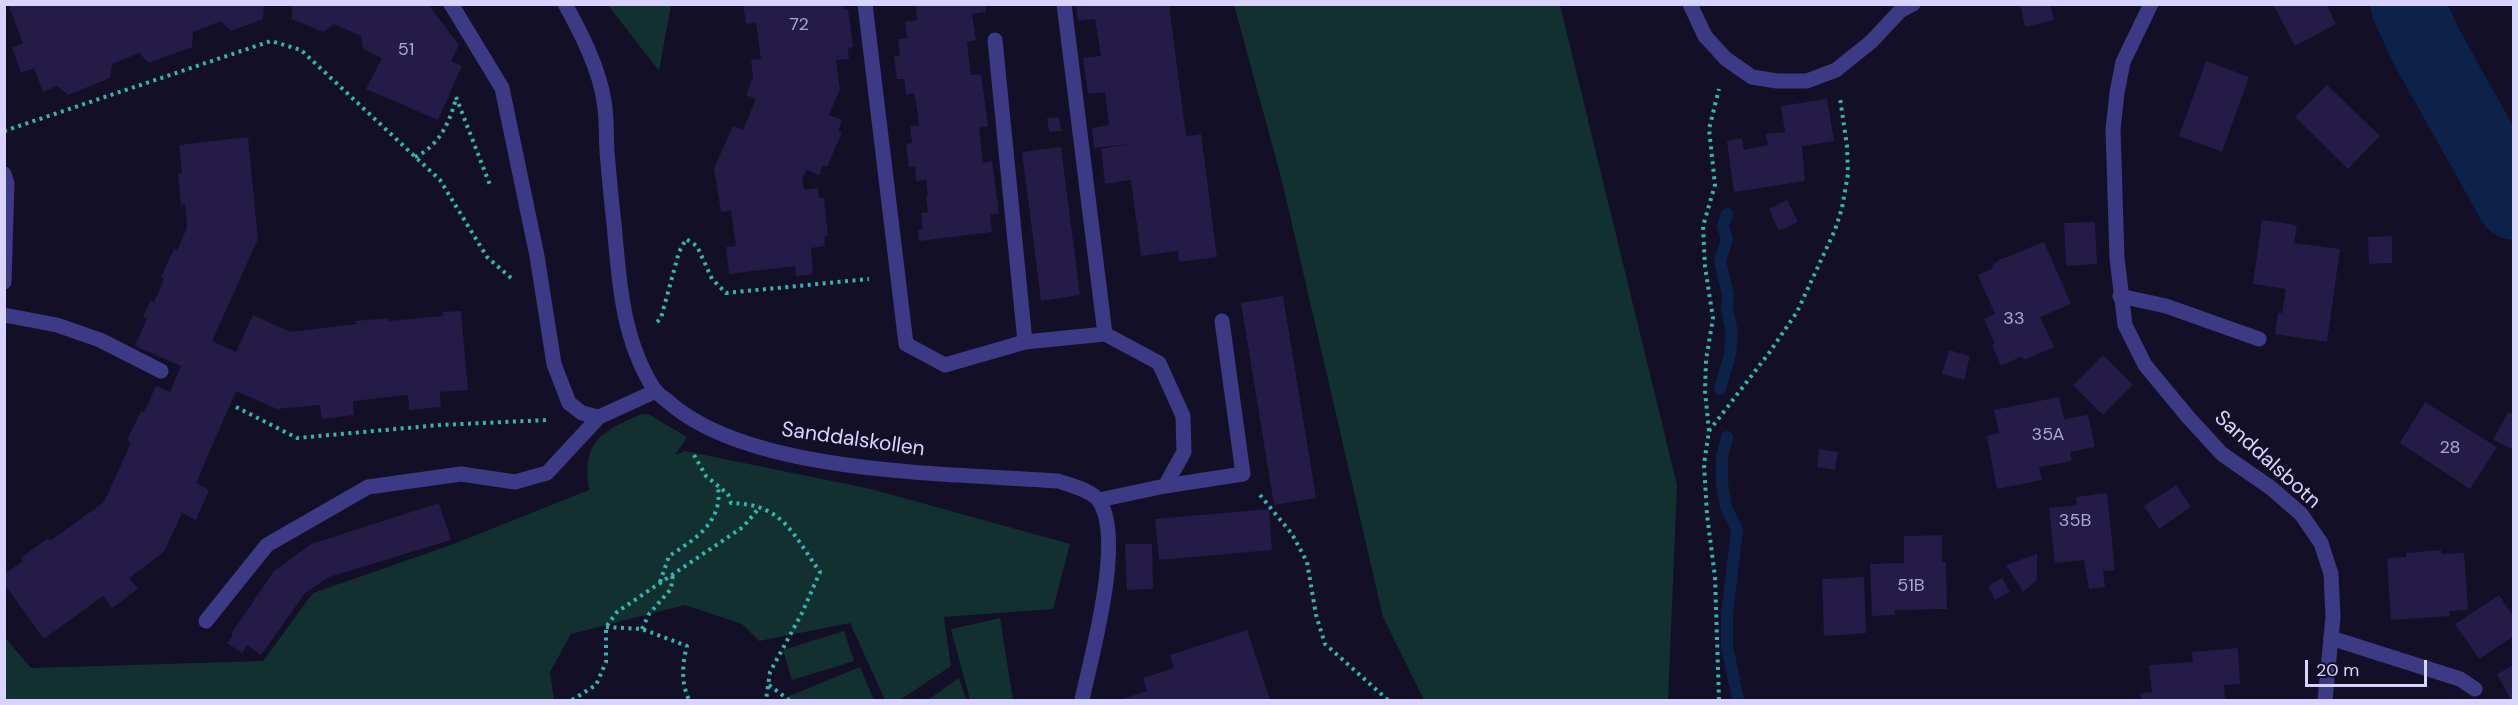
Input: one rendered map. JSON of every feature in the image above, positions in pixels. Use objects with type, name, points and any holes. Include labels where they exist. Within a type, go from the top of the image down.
[{"type":"street","points":[[451,4],[502,88],[537,256],[554,364],[569,403],[582,413],[599,417]]},
{"type":"street","name":"Sanddalskollen","points":[[565,4],[584,36],[604,100],[620,291],[632,345],[656,391],[679,411],[701,425],[759,447],[830,462],[875,468],[1058,481],[1077,487],[1099,500]]},
{"type":"street","points":[[865,4],[906,344],[945,365],[1025,342],[1105,334],[1159,363],[1183,416],[1184,452],[1165,486]]},
{"type":"street","points":[[1064,4],[1105,334]]},
{"type":"street","points":[[1690,4],[1705,36],[1726,59],[1752,76],[1777,81],[1807,81],[1836,70],[1872,41],[1900,11],[1914,4]]},
{"type":"street","name":"Sanddalsbotn","points":[[2151,4],[2123,62],[2113,129],[2114,198],[2120,296],[2125,325],[2145,365],[2222,454],[2271,488],[2301,514],[2320,543],[2331,574],[2331,638],[2325,700]]},
{"type":"street","points":[[995,40],[1025,342]]},
{"type":"street","points":[[4,174],[7,183],[4,282]]},
{"type":"street","points":[[2120,296],[2166,306],[2259,339]]},
{"type":"street","points":[[4,315],[57,325],[100,340],[161,371]]},
{"type":"street","points":[[1082,700],[1108,575],[1108,523],[1099,500],[1165,486],[1243,474],[1222,321]]},
{"type":"street","points":[[206,621],[267,545],[368,488],[461,474],[515,482],[547,473],[599,417],[656,391]]},
{"type":"street","points":[[2331,638],[2460,679],[2475,689]]},
{"type":"path","points":[[4,131],[271,41],[301,50],[440,180],[487,257],[519,284]]},
{"type":"path","points":[[1719,700],[1715,577],[1707,515],[1704,464],[1709,431],[1705,381],[1706,360],[1713,318],[1705,267],[1703,226],[1715,185],[1709,129],[1726,59]]},
{"type":"path","points":[[1709,431],[1769,353],[1797,312],[1835,230],[1842,208],[1848,174],[1847,146],[1836,70]]},
{"type":"path","points":[[415,157],[432,148],[448,120],[456,97]]},
{"type":"path","points":[[650,329],[661,318],[679,252],[686,239],[697,246],[712,279],[726,292],[897,276]]},
{"type":"path","points":[[236,407],[297,438],[440,425],[547,420],[569,403]]},
{"type":"path","points":[[692,448],[706,476],[728,494],[731,504],[760,507],[781,518],[820,572],[802,613],[770,672],[766,700]]},
{"type":"path","points":[[1243,474],[1292,534],[1306,562],[1316,615],[1325,644],[1388,700]]},
{"type":"path","points":[[660,582],[669,556],[695,540],[716,513],[720,500],[718,488]]},
{"type":"path","points":[[572,700],[596,685],[606,662],[606,627],[617,612],[743,527],[760,507]]},
{"type":"path","points":[[642,629],[649,614],[671,589],[674,573]]},
{"type":"path","points":[[606,627],[642,629],[687,646],[682,664],[684,690],[688,700]]},
{"type":"path","points":[[768,685],[789,700]]},
{"type":"green space","points":[[608,5],[671,5],[659,71]]},
{"type":"green space","points":[[1234,5],[1560,5],[1677,485],[1668,700],[1424,700],[1383,617],[1282,181]]},
{"type":"green space","points":[[642,414],[648,414],[687,437],[675,455],[685,451],[871,489],[1070,544],[1053,609],[944,617],[951,666],[900,700],[885,700],[850,623],[759,641],[742,624],[685,605],[571,634],[550,672],[554,700],[5,700],[5,638],[31,668],[263,661],[313,593],[451,545],[589,490],[588,460],[597,440],[615,427]]},
{"type":"green space","points":[[1000,618],[1013,700],[970,700],[951,629]]},
{"type":"green space","points":[[844,631],[854,661],[792,680],[783,650]]},
{"type":"green space","points":[[860,667],[874,700],[779,700],[787,697]]},
{"type":"green space","points":[[959,678],[966,700],[928,700]]},
{"type":"building","points":[[8,4],[264,4],[263,19],[231,31],[221,21],[193,32],[192,47],[149,63],[139,53],[112,64],[110,78],[68,95],[57,86],[43,92],[34,68],[21,73],[12,48],[23,43]]},
{"type":"building","points":[[292,4],[428,4],[459,45],[451,61],[462,66],[438,120],[366,89],[382,58],[363,49],[361,36],[334,24],[323,32],[292,19]]},
{"type":"building","points":[[743,4],[843,4],[844,10],[848,9],[853,47],[848,48],[849,59],[836,60],[840,89],[829,115],[842,120],[838,131],[842,132],[827,167],[823,165],[819,175],[807,170],[802,179],[804,190],[818,188],[819,198],[824,198],[828,235],[824,236],[825,246],[811,248],[813,274],[796,276],[795,266],[729,274],[726,247],[736,246],[731,211],[721,212],[714,168],[733,126],[743,130],[756,99],[746,95],[753,77],[751,60],[761,59],[756,23],[746,24]]},
{"type":"building","points":[[916,4],[985,4],[986,12],[972,14],[976,40],[967,42],[971,75],[981,74],[988,126],[979,128],[983,163],[992,161],[999,213],[990,215],[992,232],[919,241],[918,230],[923,229],[921,213],[928,212],[926,180],[916,181],[915,166],[909,167],[906,144],[912,143],[910,127],[919,125],[917,109],[914,93],[906,95],[904,79],[897,79],[894,56],[900,56],[898,39],[907,38],[905,22],[917,20]]},
{"type":"building","points":[[1076,4],[1169,4],[1186,136],[1201,134],[1217,257],[1179,262],[1178,251],[1141,256],[1131,180],[1105,184],[1101,149],[1127,144],[1094,148],[1092,128],[1109,125],[1105,92],[1088,94],[1083,58],[1101,56],[1095,19],[1078,21]]},
{"type":"building","points":[[2020,4],[2050,4],[2054,20],[2025,27]]},
{"type":"building","points":[[2273,4],[2326,4],[2336,24],[2295,46]]},
{"type":"building","points":[[2206,61],[2249,77],[2222,152],[2179,136]]},
{"type":"building","points":[[2327,85],[2380,136],[2348,169],[2295,117]]},
{"type":"building","points":[[1827,99],[1834,141],[1802,146],[1805,181],[1734,192],[1727,141],[1742,138],[1744,150],[1768,145],[1766,134],[1785,132],[1781,106]]},
{"type":"building","points":[[1059,117],[1061,131],[1049,132],[1047,118]]},
{"type":"building","points":[[248,137],[258,239],[212,341],[236,352],[253,315],[290,332],[356,324],[355,321],[388,318],[389,321],[443,316],[443,312],[461,311],[468,390],[440,392],[441,407],[409,410],[408,395],[353,401],[354,415],[322,419],[320,405],[277,409],[236,391],[196,483],[209,490],[196,520],[182,513],[164,552],[129,578],[138,589],[112,608],[103,596],[44,639],[5,585],[5,574],[23,561],[21,558],[48,538],[50,541],[104,502],[131,443],[127,440],[141,411],[144,412],[156,386],[170,392],[181,366],[135,346],[147,319],[143,317],[151,300],[154,302],[164,279],[161,277],[187,228],[185,204],[181,205],[178,174],[182,172],[179,145]]},
{"type":"building","points":[[1061,147],[1080,295],[1041,301],[1022,152]]},
{"type":"building","points":[[1787,200],[1798,222],[1779,231],[1769,209]]},
{"type":"building","points":[[2262,220],[2297,225],[2294,243],[2340,249],[2327,342],[2275,334],[2278,313],[2282,313],[2286,289],[2253,284]]},
{"type":"building","points":[[2095,222],[2097,264],[2066,266],[2064,223]]},
{"type":"building","points":[[2392,236],[2392,263],[2369,264],[2368,237]]},
{"type":"building","points":[[2044,242],[2071,304],[2040,317],[2054,347],[2024,360],[2022,356],[2001,366],[1992,345],[1995,344],[1984,319],[1995,314],[1978,275],[1993,268],[1992,266],[1999,260]]},
{"type":"building","points":[[1283,296],[1316,498],[1274,505],[1241,303]]},
{"type":"building","points":[[1949,350],[1970,356],[1964,380],[1942,374]]},
{"type":"building","points":[[2103,355],[2133,385],[2103,415],[2073,385]]},
{"type":"building","points":[[2059,397],[2064,419],[2088,415],[2095,447],[2070,452],[2072,461],[2039,467],[2042,480],[1997,489],[1987,436],[1999,433],[1994,410]]},
{"type":"building","points":[[2425,402],[2497,447],[2470,489],[2400,443]]},
{"type":"building","points":[[2508,412],[2514,415],[2514,450],[2493,440]]},
{"type":"building","points":[[1819,449],[1838,452],[1835,470],[1817,467]]},
{"type":"building","points":[[2176,485],[2191,507],[2159,529],[2144,506]]},
{"type":"building","points":[[2107,493],[2115,570],[2103,571],[2105,587],[2089,589],[2084,560],[2055,563],[2049,508],[2077,505],[2076,497]]},
{"type":"building","points":[[439,503],[451,540],[329,577],[305,593],[261,655],[247,645],[242,653],[227,643],[274,571],[311,544]]},
{"type":"building","points":[[1269,509],[1272,550],[1159,560],[1155,519]]},
{"type":"building","points":[[1942,535],[1942,562],[1946,562],[1947,609],[1895,610],[1895,615],[1872,616],[1870,564],[1904,563],[1904,536]]},
{"type":"building","points":[[1125,544],[1152,544],[1153,589],[1127,590]]},
{"type":"building","points":[[2441,550],[2441,554],[2464,553],[2468,610],[2449,611],[2450,616],[2391,620],[2387,558],[2406,557],[2406,553]]},
{"type":"building","points":[[2037,554],[2037,580],[2023,592],[2006,565]]},
{"type":"building","points":[[1864,577],[1866,633],[1824,636],[1822,579]]},
{"type":"building","points":[[2002,578],[2010,592],[1995,600],[1988,586]]},
{"type":"building","points":[[2499,595],[2514,617],[2514,636],[2479,659],[2455,624]]},
{"type":"building","points":[[1247,630],[1270,700],[1120,700],[1147,691],[1143,678],[1174,668],[1170,655]]},
{"type":"building","points":[[2238,648],[2240,684],[2224,685],[2225,700],[2141,700],[2140,693],[2152,692],[2149,665],[2193,662],[2192,652]]},
{"type":"building","points":[[2514,665],[2514,700],[2511,700],[2497,674]]},
{"type":"waterway","points":[[2407,4],[2426,46],[2514,203]]},
{"type":"waterway","points":[[1720,389],[1730,354],[1732,333],[1727,308],[1728,295],[1720,261],[1727,239],[1723,226],[1727,214]]},
{"type":"waterway","points":[[1727,437],[1722,457],[1722,483],[1726,507],[1737,530],[1727,614],[1727,646],[1738,700]]}]
